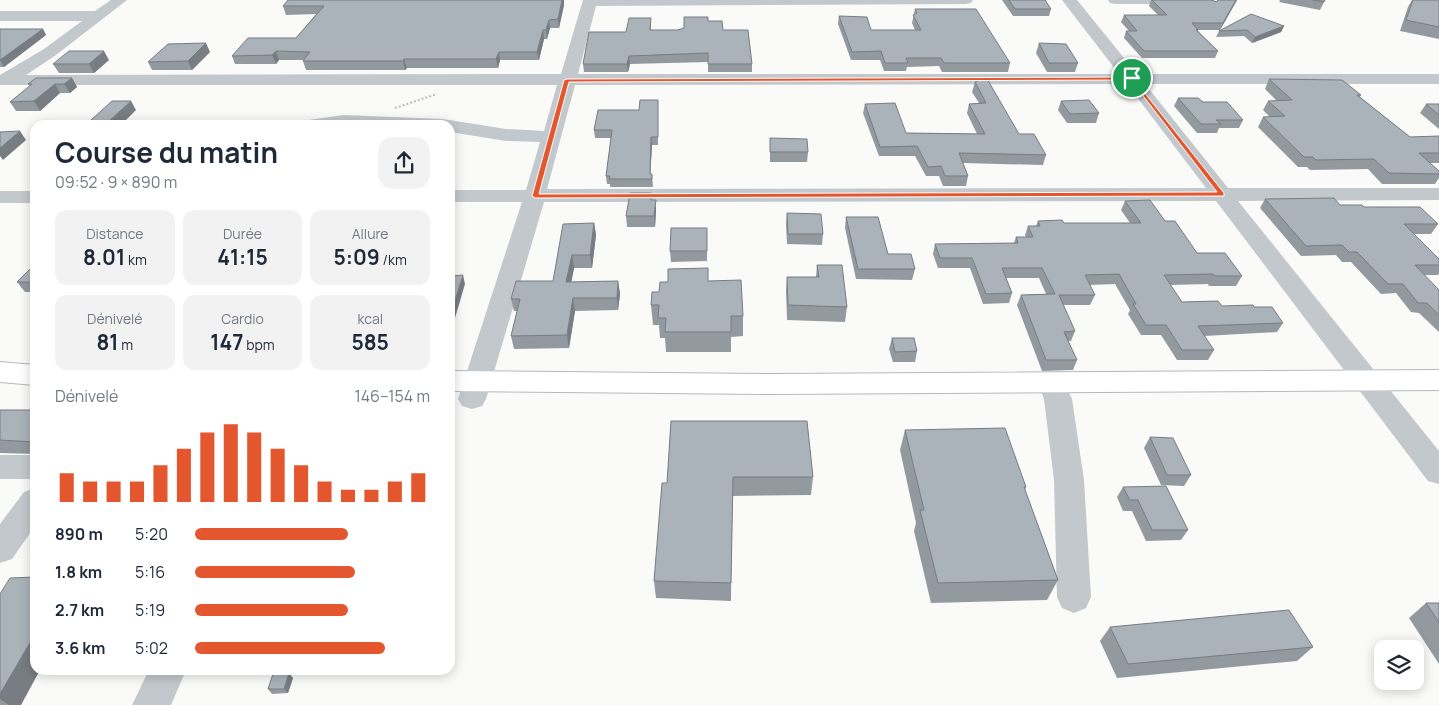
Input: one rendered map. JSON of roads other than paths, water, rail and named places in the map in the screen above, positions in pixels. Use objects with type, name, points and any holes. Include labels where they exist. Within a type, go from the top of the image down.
[{"type":"highway","points":[[0,358],[30,361]]},
{"type":"highway","points":[[0,372],[30,375]]},
{"type":"highway","points":[[1371,389],[1439,380]]},
{"type":"highway","points":[[455,385],[467,393],[1371,389],[1439,396]]},
{"type":"street","points":[[0,6],[10,0]]},
{"type":"street","points":[[2,82],[50,52],[120,0]]},
{"type":"street","points":[[467,393],[535,196],[590,1],[966,0]]},
{"type":"street","points":[[1068,0],[1132,78],[1371,389],[1439,472]]},
{"type":"street","points":[[1114,0],[1170,0]]},
{"type":"street","points":[[0,16],[98,16]]},
{"type":"street","points":[[2,82],[1132,78],[1439,79]]},
{"type":"street","points":[[455,127],[506,135],[552,137]]},
{"type":"street","points":[[455,196],[1439,194]]},
{"type":"street","points":[[0,197],[30,197]]},
{"type":"street","points":[[1054,390],[1069,480],[1074,597]]},
{"type":"street","points":[[0,466],[30,467]]},
{"type":"street","points":[[0,549],[30,508]]},
{"type":"street","points":[[151,705],[166,675]]}]
